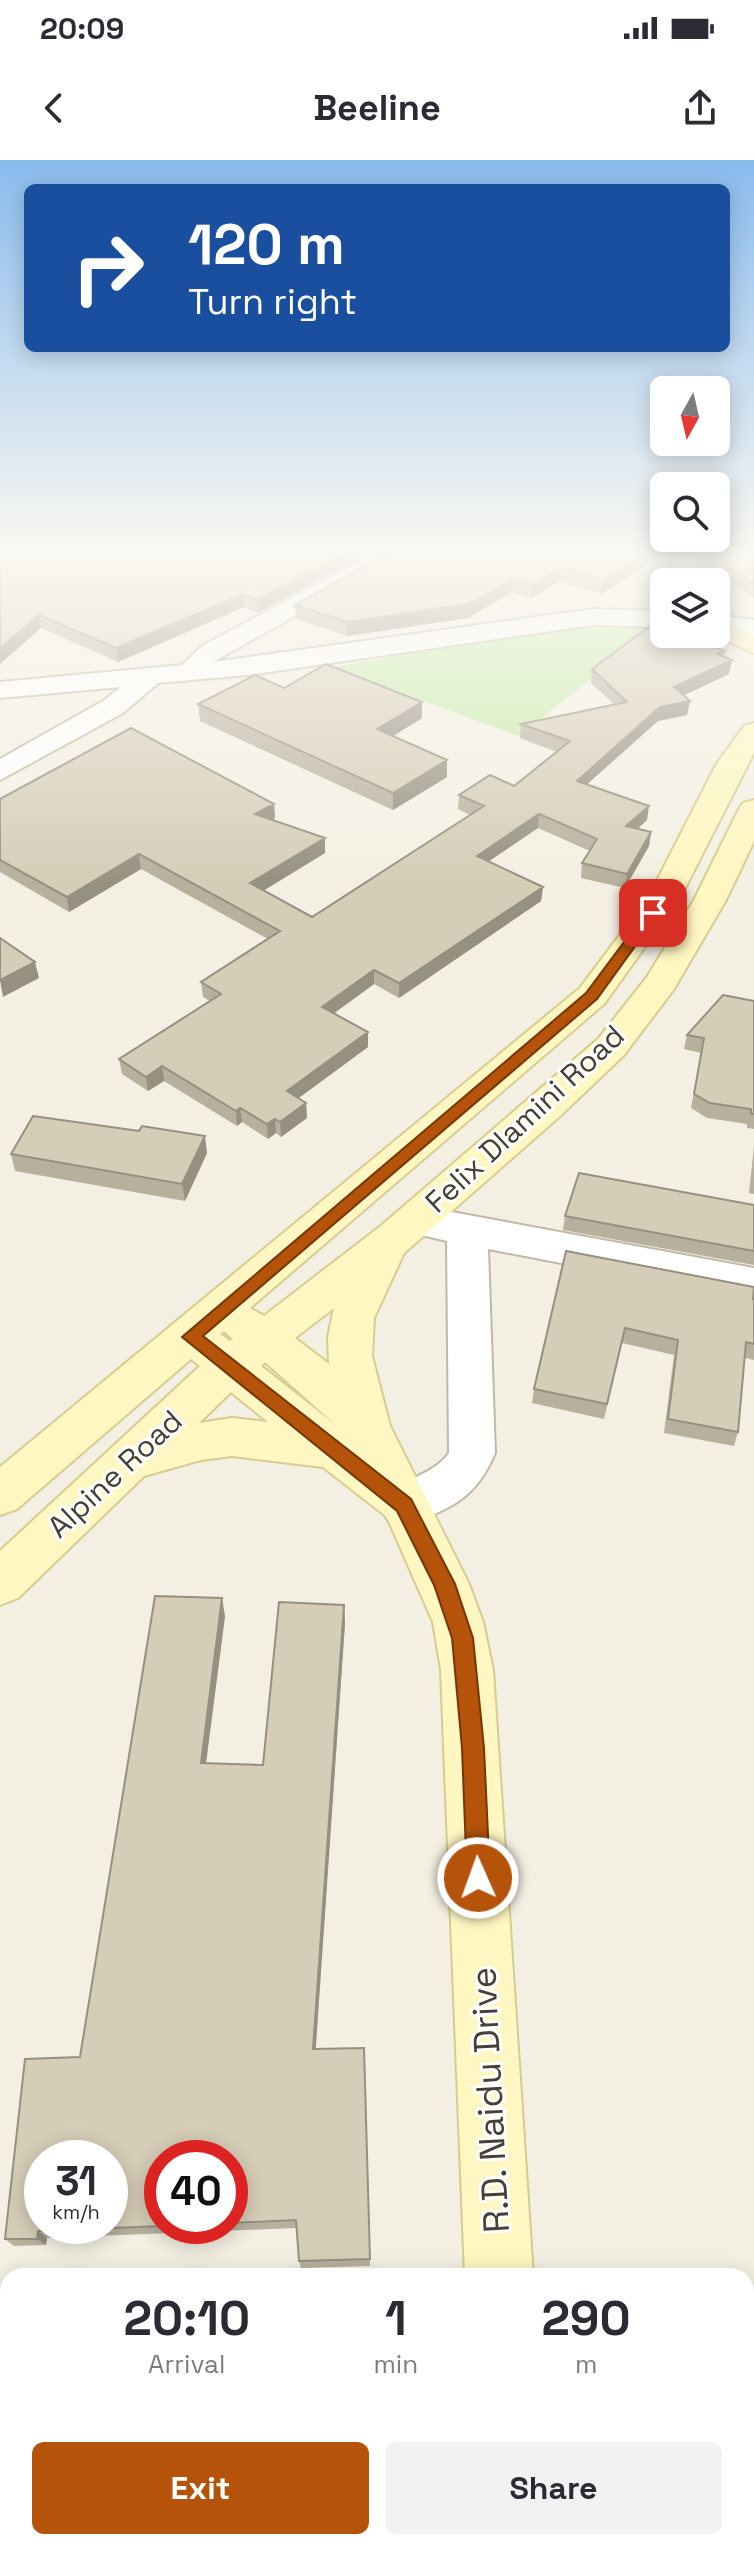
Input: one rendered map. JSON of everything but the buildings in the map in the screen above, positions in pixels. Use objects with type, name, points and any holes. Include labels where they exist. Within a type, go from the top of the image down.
[{"type":"main road","name":"Felix Dlamini Road","points":[[191,1336],[592,996],[664,898],[724,776],[754,732]]},
{"type":"main road","name":"Felix Dlamini Road","points":[[246,1351],[405,1228],[547,1107],[611,1047],[662,982],[710,900],[754,809]]},
{"type":"main road","points":[[130,1461],[201,1441],[232,1437],[353,1442],[349,1334],[361,1287],[405,1228]]},
{"type":"main road","name":"R.D. Naidu Drive","points":[[191,1336],[246,1351],[353,1442],[404,1505],[453,1607],[467,1670],[493,2214],[498,2268]]},
{"type":"main road","name":"Alpine Road","points":[[0,1495],[191,1336]]},
{"type":"main road","name":"Alpine Road","points":[[0,1583],[246,1351]]},
{"type":"street","points":[[190,674],[192,666],[199,660]]},
{"type":"street","points":[[0,690],[190,674],[286,660]]},
{"type":"street","points":[[0,771],[113,707],[148,678]]},
{"type":"street","points":[[405,1228],[467,1230],[754,1284]]},
{"type":"street","points":[[404,1505],[453,1483],[468,1466],[472,1453],[467,1230]]},
{"type":"green space","points":[[371,660],[616,660],[518,736],[332,667]]},
{"type":"route","points":[[478,1878],[473,1748],[462,1638],[444,1584],[404,1505],[266,1392],[191,1337],[592,996],[653,913]]}]
